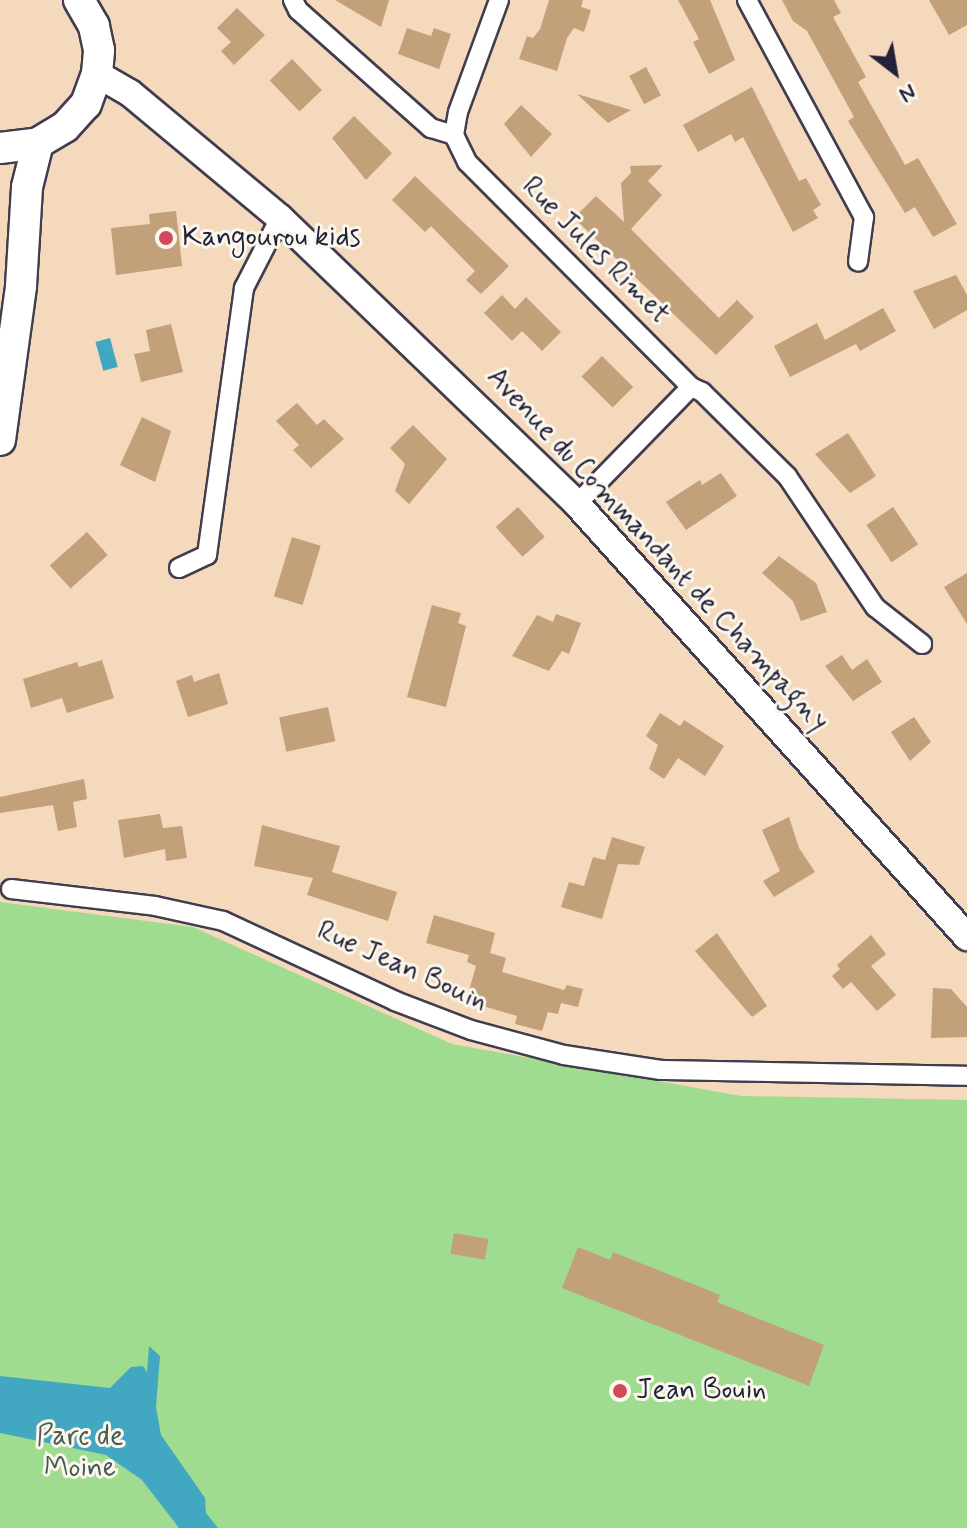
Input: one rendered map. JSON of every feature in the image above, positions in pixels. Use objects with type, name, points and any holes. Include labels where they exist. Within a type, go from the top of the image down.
[{"type":"main road","points":[[0,148],[38,143],[75,116],[97,74],[94,26],[79,0]]},
{"type":"main road","name":"Avenue du Commandant de Champagny","points":[[97,74],[130,93],[280,218],[577,504],[967,937]]},
{"type":"main road","points":[[0,440],[21,286],[27,187],[38,143]]},
{"type":"street","points":[[293,0],[298,10],[431,128],[454,135],[499,0]]},
{"type":"street","points":[[747,0],[864,217],[858,262]]},
{"type":"street","name":"Rue Jules Rimet","points":[[454,135],[467,162],[691,387],[702,392],[787,476],[875,607],[922,644]]},
{"type":"street","points":[[179,568],[207,555],[244,288],[280,218]]},
{"type":"street","points":[[577,504],[691,387]]},
{"type":"street","name":"Rue Jean Bouin","points":[[4,888],[141,904],[223,921],[395,1001],[471,1030],[564,1055],[661,1070],[967,1076]]},
{"type":"green space","name":"Parc de Moine","points":[[0,902],[193,927],[452,1044],[741,1096],[967,1100],[967,1528],[0,1528]]},
{"type":"water","points":[[110,338],[118,367],[103,371],[96,342]]},
{"type":"water","points":[[149,1346],[160,1356],[156,1407],[161,1435],[205,1498],[206,1513],[218,1528],[179,1528],[142,1480],[106,1455],[0,1433],[0,1376],[110,1388],[131,1367],[143,1366],[147,1372]]},
{"type":"building","points":[[335,0],[389,0],[381,27]]},
{"type":"building","points":[[549,0],[583,0],[581,7],[591,10],[584,32],[574,28],[567,38],[557,71],[519,59],[527,36],[533,38],[540,29]]},
{"type":"building","points":[[678,0],[710,0],[735,60],[709,74],[693,42],[699,39]]},
{"type":"building","points":[[782,0],[834,0],[841,13],[833,17],[866,77],[858,82],[905,165],[918,158],[957,224],[933,237],[915,207],[905,213],[848,121],[854,117],[807,31],[793,21]]},
{"type":"building","points":[[929,0],[967,0],[967,25],[949,35]]},
{"type":"building","points":[[237,8],[265,35],[234,65],[221,51],[231,42],[217,28]]},
{"type":"building","points":[[407,28],[431,36],[434,28],[451,34],[439,69],[398,54]]},
{"type":"building","points":[[292,59],[322,90],[300,111],[270,81]]},
{"type":"building","points":[[646,67],[661,95],[644,104],[629,76]]},
{"type":"building","points":[[752,87],[799,181],[806,178],[821,205],[813,210],[818,218],[793,232],[743,137],[735,142],[731,134],[698,152],[683,125]]},
{"type":"building","points":[[577,94],[631,110],[608,123]]},
{"type":"building","points":[[521,105],[552,134],[531,157],[504,124]]},
{"type":"building","points":[[354,116],[392,153],[366,180],[332,138]]},
{"type":"building","points":[[663,165],[648,181],[662,195],[631,229],[719,318],[737,300],[754,317],[716,355],[574,218],[596,196],[624,222],[621,183],[631,173],[630,166]]},
{"type":"building","points":[[415,176],[509,266],[481,294],[466,280],[475,271],[431,226],[425,232],[392,200]]},
{"type":"building","points":[[176,211],[182,266],[116,275],[111,228],[150,224],[149,214]]},
{"type":"building","points":[[956,275],[967,295],[967,310],[934,329],[913,291]]},
{"type":"building","points":[[502,295],[515,309],[526,297],[561,332],[542,351],[522,331],[512,341],[484,313]]},
{"type":"building","points":[[883,308],[896,331],[860,351],[856,344],[790,377],[774,346],[817,323],[825,340]]},
{"type":"building","points":[[171,324],[183,372],[141,382],[134,354],[150,351],[146,330]]},
{"type":"building","points":[[602,356],[633,387],[613,408],[581,377]]},
{"type":"building","points":[[297,403],[317,425],[324,419],[344,439],[311,468],[293,450],[299,445],[276,421]]},
{"type":"building","points":[[142,417],[171,431],[155,482],[120,465]]},
{"type":"building","points":[[413,425],[447,459],[409,504],[395,491],[405,464],[390,448]]},
{"type":"building","points":[[848,433],[876,476],[850,493],[815,454]]},
{"type":"building","points":[[721,473],[737,496],[686,530],[666,502],[700,480],[702,485]]},
{"type":"building","points":[[518,507],[545,537],[522,557],[496,527]]},
{"type":"building","points":[[893,507],[918,544],[892,562],[866,525]]},
{"type":"building","points":[[87,532],[108,555],[71,588],[50,565]]},
{"type":"building","points":[[292,537],[321,546],[303,605],[274,596]]},
{"type":"building","points":[[779,556],[816,583],[827,612],[801,621],[793,601],[762,573]]},
{"type":"building","points":[[967,573],[967,624],[944,587]]},
{"type":"building","points":[[432,605],[461,613],[458,623],[466,626],[446,707],[407,697]]},
{"type":"building","points":[[556,614],[581,623],[569,654],[562,651],[549,671],[512,656],[537,615],[553,622]]},
{"type":"building","points":[[842,655],[852,670],[867,659],[882,682],[853,701],[825,666]]},
{"type":"building","points":[[102,660],[114,698],[67,713],[62,698],[31,708],[23,679],[77,662],[79,667]]},
{"type":"building","points":[[219,673],[228,704],[188,717],[176,681],[192,675],[194,682]]},
{"type":"building","points":[[328,707],[335,741],[286,752],[279,717]]},
{"type":"building","points":[[660,713],[680,726],[684,720],[724,746],[705,776],[678,758],[664,779],[649,769],[658,745],[646,736]]},
{"type":"building","points":[[914,717],[931,742],[910,761],[891,732]]},
{"type":"building","points":[[84,779],[87,799],[73,802],[77,827],[58,831],[53,805],[0,813],[0,797]]},
{"type":"building","points":[[160,814],[163,828],[182,826],[187,858],[166,861],[165,849],[124,858],[118,820]]},
{"type":"building","points":[[789,817],[799,848],[815,872],[774,897],[763,881],[780,871],[762,830]]},
{"type":"building","points":[[262,825],[340,846],[332,872],[397,892],[388,921],[307,895],[313,878],[254,866]]},
{"type":"building","points":[[612,837],[645,847],[639,865],[618,864],[602,919],[561,907],[569,882],[584,886],[593,857],[605,860]]},
{"type":"building","points":[[434,915],[495,933],[490,953],[506,958],[502,972],[564,990],[567,985],[583,989],[578,1007],[561,1003],[558,1014],[548,1012],[542,1031],[515,1024],[517,1016],[466,1001],[476,966],[467,962],[469,955],[426,943]]},
{"type":"building","points":[[717,933],[767,1006],[752,1017],[695,951]]},
{"type":"building","points":[[871,935],[886,954],[871,966],[896,995],[877,1011],[851,982],[843,989],[832,976],[840,969],[837,965]]},
{"type":"building","points":[[933,988],[951,989],[967,1007],[967,1037],[931,1038]]},
{"type":"building","points":[[454,1233],[488,1239],[485,1260],[450,1254]]},
{"type":"building","points":[[578,1247],[610,1260],[613,1252],[720,1295],[717,1302],[824,1345],[809,1386],[562,1288]]},
{"type":"place","name":"Kangourou kids","points":[[166,238]]},
{"type":"place","name":"Jean Bouin","points":[[620,1391]]}]
